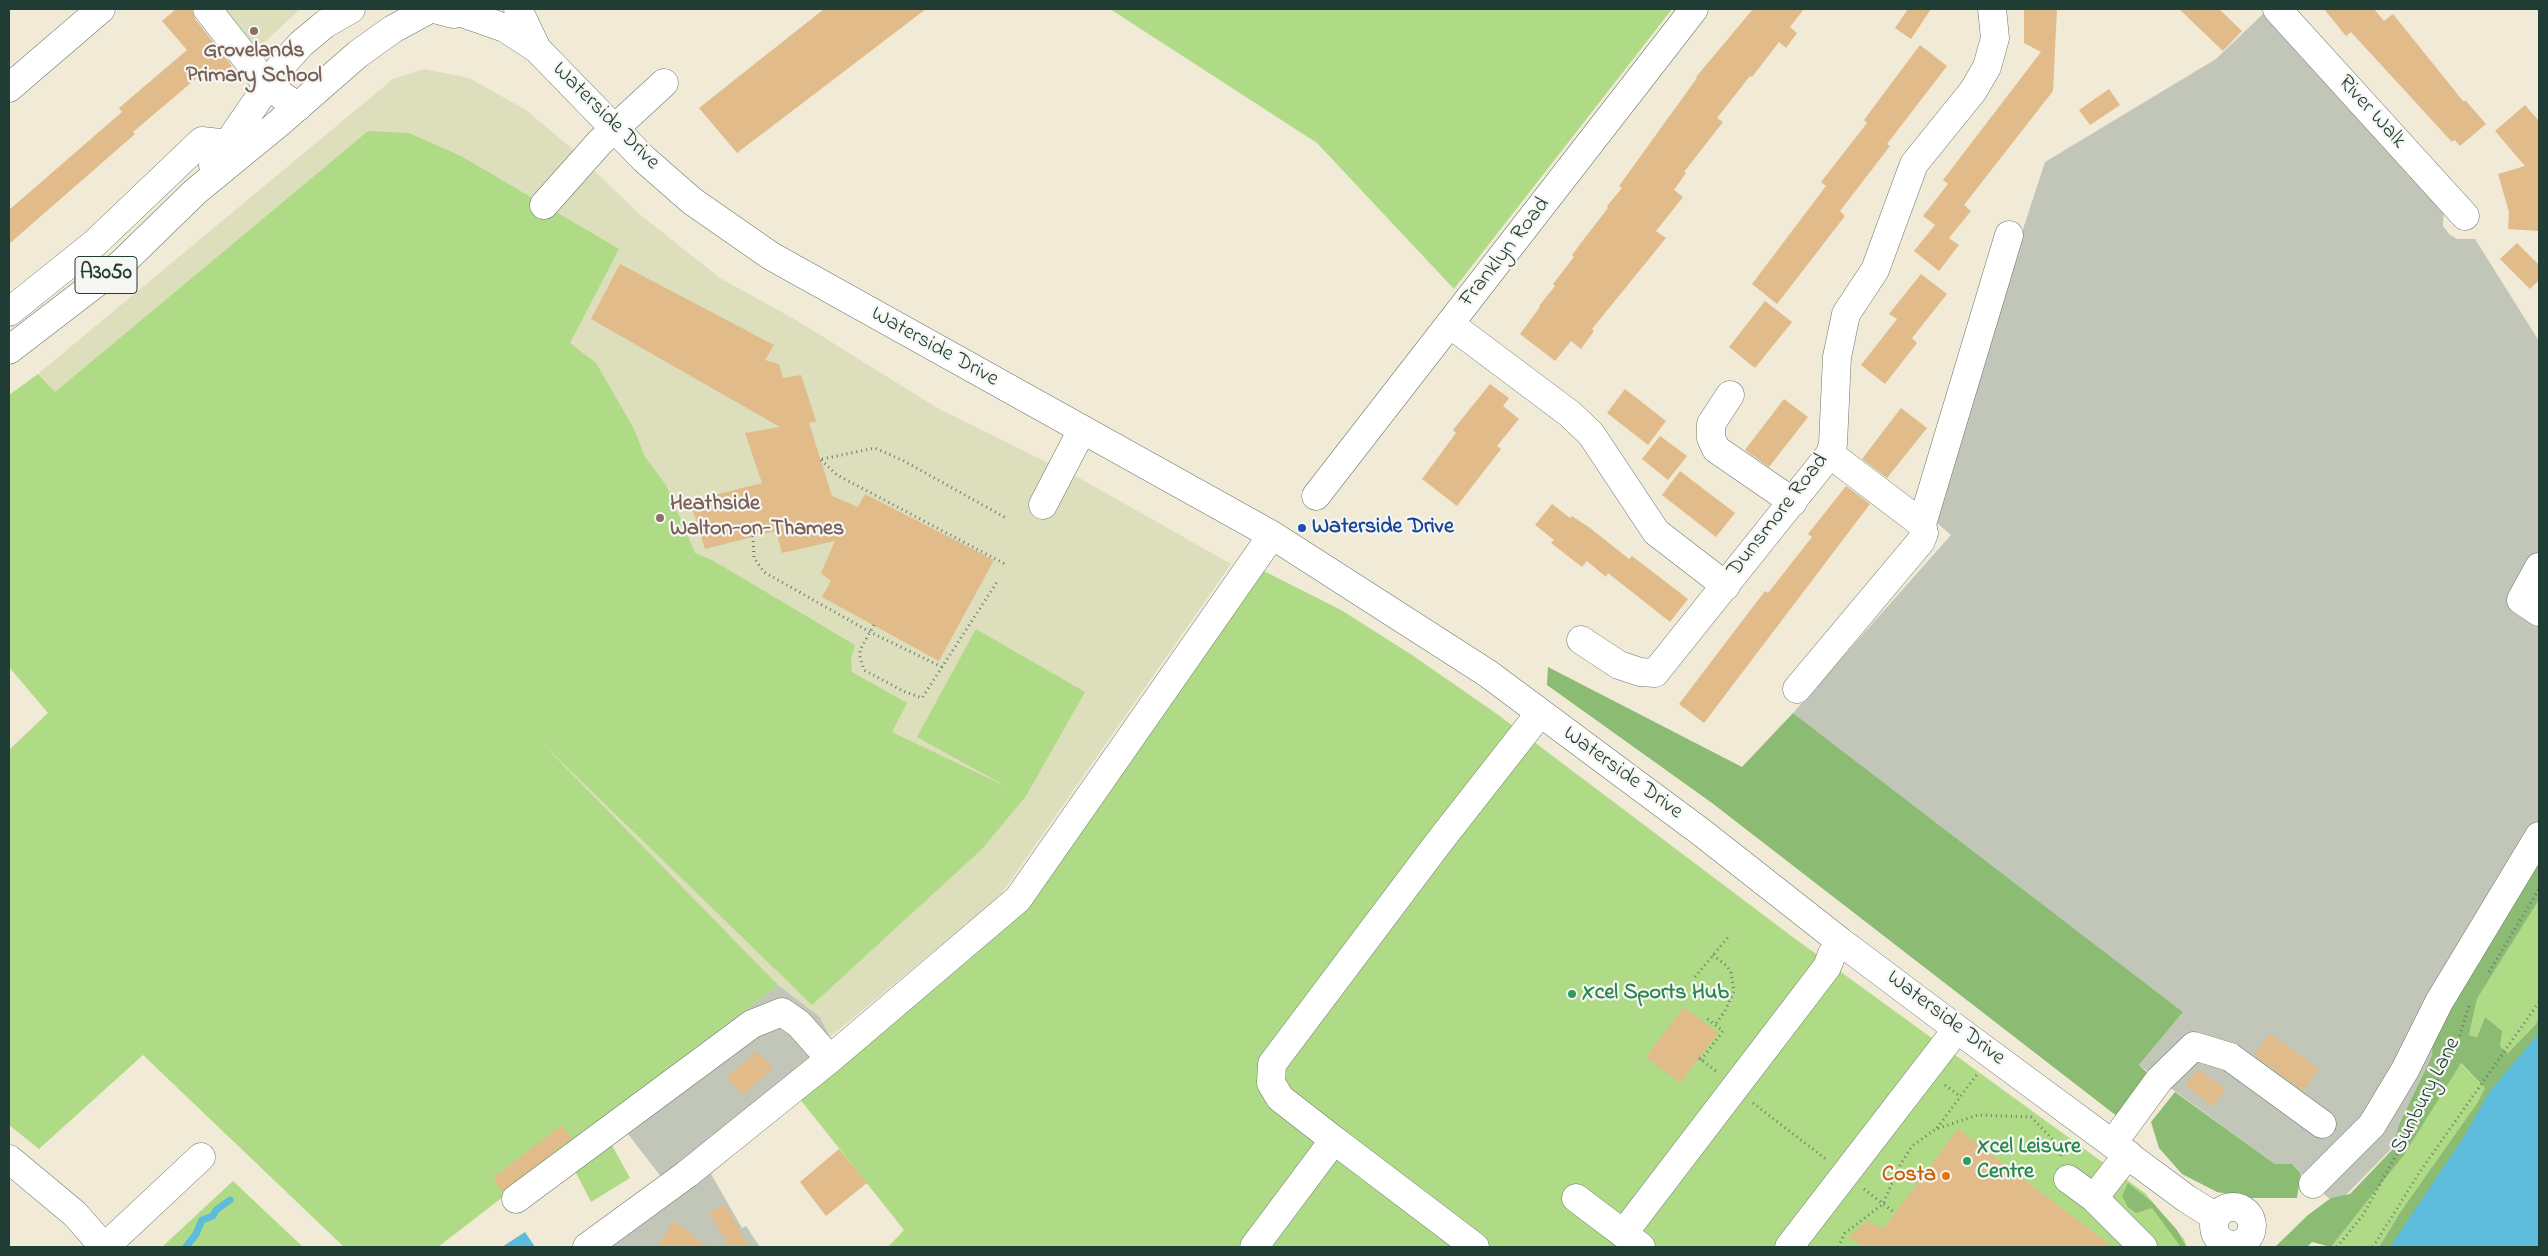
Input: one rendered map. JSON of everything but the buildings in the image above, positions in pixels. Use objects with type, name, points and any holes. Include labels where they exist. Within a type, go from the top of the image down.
[{"type":"street","points":[[9,88],[101,9]]},
{"type":"street","points":[[207,9],[268,86],[298,107]]},
{"type":"street","name":"A3050","points":[[196,191],[268,86],[301,44],[326,24],[351,9]]},
{"type":"street","name":"A3050","points":[[18,343],[121,264],[196,191],[365,49],[393,29],[432,9]]},
{"type":"street","name":"Waterside Drive","points":[[432,9],[453,14],[469,11],[504,28],[536,49],[614,130],[692,201],[771,256],[1272,535],[1487,673],[1701,832],[1841,942],[2187,1199],[2216,1217],[2214,1230],[2226,1246]]},
{"type":"street","name":"Waterside Drive","points":[[518,9],[536,49]]},
{"type":"street","name":"Franklyn Road","points":[[1316,496],[1694,9]]},
{"type":"street","name":"Dunsmore Road","points":[[1581,640],[1619,665],[1640,672],[1655,673],[1830,454],[1833,444],[1838,357],[1846,314],[1875,270],[1914,164],[1973,91],[1987,67],[1995,38],[1992,9]]},
{"type":"street","name":"River Walk","points":[[2277,9],[2465,216]]},
{"type":"street","points":[[544,205],[600,142],[664,83]]},
{"type":"street","points":[[18,343],[9,314],[95,243],[202,141],[228,144]]},
{"type":"street","points":[[1797,689],[1922,541],[1924,533],[1922,524],[2009,235]]},
{"type":"street","name":"Dunsmore Road","points":[[1450,324],[1570,414],[1591,434],[1656,532],[1726,586]]},
{"type":"street","points":[[1730,395],[1711,424],[1711,438],[1716,449],[1793,502]]},
{"type":"street","points":[[1043,505],[1082,430]]},
{"type":"street","points":[[1830,454],[1922,524]]},
{"type":"street","points":[[588,1247],[686,1174],[830,1059],[1018,898],[1272,535]]},
{"type":"street","points":[[2539,567],[2521,600],[2539,612]]},
{"type":"street","points":[[1475,1247],[1280,1098],[1271,1083],[1272,1064],[1439,842],[1540,713]]},
{"type":"street","points":[[2313,1184],[2372,1125],[2404,1070],[2439,1002],[2539,836]]},
{"type":"street","points":[[1576,1198],[1632,1240],[1735,1087],[1827,967],[1832,954],[1841,942]]},
{"type":"street","points":[[516,1198],[752,1024],[782,1012],[799,1024],[830,1059]]},
{"type":"street","points":[[1789,1247],[1957,1028]]},
{"type":"street","points":[[2094,1198],[2159,1080],[2194,1046],[2230,1057],[2322,1124]]},
{"type":"street","points":[[1254,1247],[1334,1140]]},
{"type":"street","points":[[9,1159],[75,1214],[104,1247],[201,1158]]},
{"type":"street","points":[[2065,1171],[2143,1247]]},
{"type":"path","points":[[1006,518],[910,465],[875,448],[821,460],[838,475],[1008,565]]},
{"type":"path","points":[[753,536],[754,558],[764,572],[870,632],[942,667]]},
{"type":"path","points":[[874,625],[860,650],[860,658],[864,670],[903,691],[922,698],[998,582]]},
{"type":"path","points":[[2484,980],[2539,889]]},
{"type":"path","points":[[1696,977],[1729,936]]},
{"type":"path","points":[[1714,955],[1727,966],[1731,973],[1734,991],[1732,999],[1715,1025]]},
{"type":"path","name":"Sunbury Lane","points":[[2337,1247],[2363,1216],[2456,1047],[2468,1005],[2473,997]]},
{"type":"path","points":[[2373,1247],[2419,1173],[2539,1002]]},
{"type":"path","points":[[1705,1017],[1723,1031],[1700,1059],[1895,1213]]},
{"type":"path","points":[[1936,1129],[1982,1068]]},
{"type":"path","points":[[1838,1247],[1845,1233],[1882,1204],[1899,1167],[1912,1146],[1936,1129],[1978,1115],[2031,1117],[2061,1148],[2065,1171]]},
{"type":"shaded area","name":"Grovelands Primary School","points":[[213,9],[300,9],[252,54]]},
{"type":"shaded area","points":[[2265,12],[2444,207],[2443,226],[2449,234],[2457,239],[2475,239],[2539,341],[2539,872],[2395,1145],[2336,1205],[2292,1164],[2275,1164],[2139,1065],[2183,1012],[1793,713],[1951,535],[1929,516],[2045,162],[2216,59]]},
{"type":"shaded area","name":"Heathside Walton-on-Thames","points":[[424,69],[469,78],[526,110],[570,147],[638,213],[720,278],[796,320],[939,409],[1081,479],[1231,564],[999,897],[830,1037],[820,1017],[778,985],[518,719],[428,800],[38,374],[393,79]]},
{"type":"shaded area","points":[[778,985],[820,1017],[830,1037],[849,1056],[711,1174],[742,1228],[746,1226],[760,1247],[575,1247],[662,1178],[611,1112]]},
{"type":"green space","points":[[1110,9],[1672,9],[1454,289],[1317,143]]},
{"type":"green space","points":[[368,131],[409,133],[461,156],[619,249],[570,343],[596,363],[634,429],[645,457],[666,485],[695,553],[712,560],[855,645],[851,659],[852,672],[907,703],[892,732],[1007,787],[917,737],[976,629],[1085,692],[1026,796],[982,849],[812,1005],[538,739],[778,985],[438,1247],[344,1247],[143,1055],[39,1149],[9,1125],[9,750],[48,713],[9,667],[9,395],[38,374],[55,392]]},
{"type":"green space","name":"Xcel Sports Hub","points":[[1256,567],[1341,610],[1412,655],[1497,714],[1790,935],[2145,1193],[2184,1239],[2187,1247],[888,1247],[904,1230],[799,1098],[1022,911]]},
{"type":"green space","points":[[1548,667],[1742,767],[1793,713],[2183,1012],[2139,1065],[2163,1087],[2118,1117],[1712,803],[1547,685]]},
{"type":"green space","points":[[2539,848],[2539,900],[2477,999],[2469,1035],[2477,1037],[2485,1017],[2502,1031],[2500,1046],[2508,1053],[2536,1024],[2539,1016],[2539,1041],[2404,1247],[2379,1247],[2399,1214],[2478,1102],[2485,1088],[2461,1063],[2404,1155],[2331,1247],[2312,1242],[2307,1247],[2275,1247],[2308,1215],[2331,1198],[2350,1194],[2392,1150],[2399,1125],[2432,1056],[2434,1024]]},
{"type":"green space","points":[[2539,900],[2539,1016],[2536,1024],[2508,1053],[2500,1046],[2485,1017],[2477,1037],[2469,1035],[2477,999]]},
{"type":"green space","points":[[2460,1063],[2485,1088],[2479,1102],[2399,1214],[2379,1247],[2331,1247],[2404,1155]]},
{"type":"green space","points":[[2175,1092],[2275,1164],[2292,1164],[2301,1173],[2297,1198],[2251,1198],[2217,1192],[2182,1174],[2159,1148],[2151,1122]]},
{"type":"green space","points":[[608,1138],[630,1178],[591,1202],[571,1163]]},
{"type":"green space","points":[[233,1181],[303,1247],[162,1247]]},
{"type":"green space","points":[[2128,1183],[2152,1202],[2177,1230],[2186,1247],[2181,1247],[2152,1208],[2136,1213],[2128,1207],[2122,1196]]},
{"type":"water","points":[[2539,1033],[2539,1247],[2390,1247],[2465,1135],[2490,1091]]},
{"type":"water","points":[[525,1232],[535,1247],[502,1247]]},
{"type":"waterway","points":[[186,1247],[196,1234],[202,1220],[213,1216],[216,1210],[230,1200]]},
{"type":"place","name":"Grovelands Primary School","points":[[254,31]]},
{"type":"place","name":"Heathside Walton-on-Thames","points":[[660,518]]},
{"type":"place","name":"Waterside Drive","points":[[1302,528]]},
{"type":"place","name":"Xcel Sports Hub","points":[[1572,994]]},
{"type":"place","name":"Xcel Leisure Centre","points":[[1967,1161]]},
{"type":"place","name":"Costa","points":[[1946,1176]]}]
